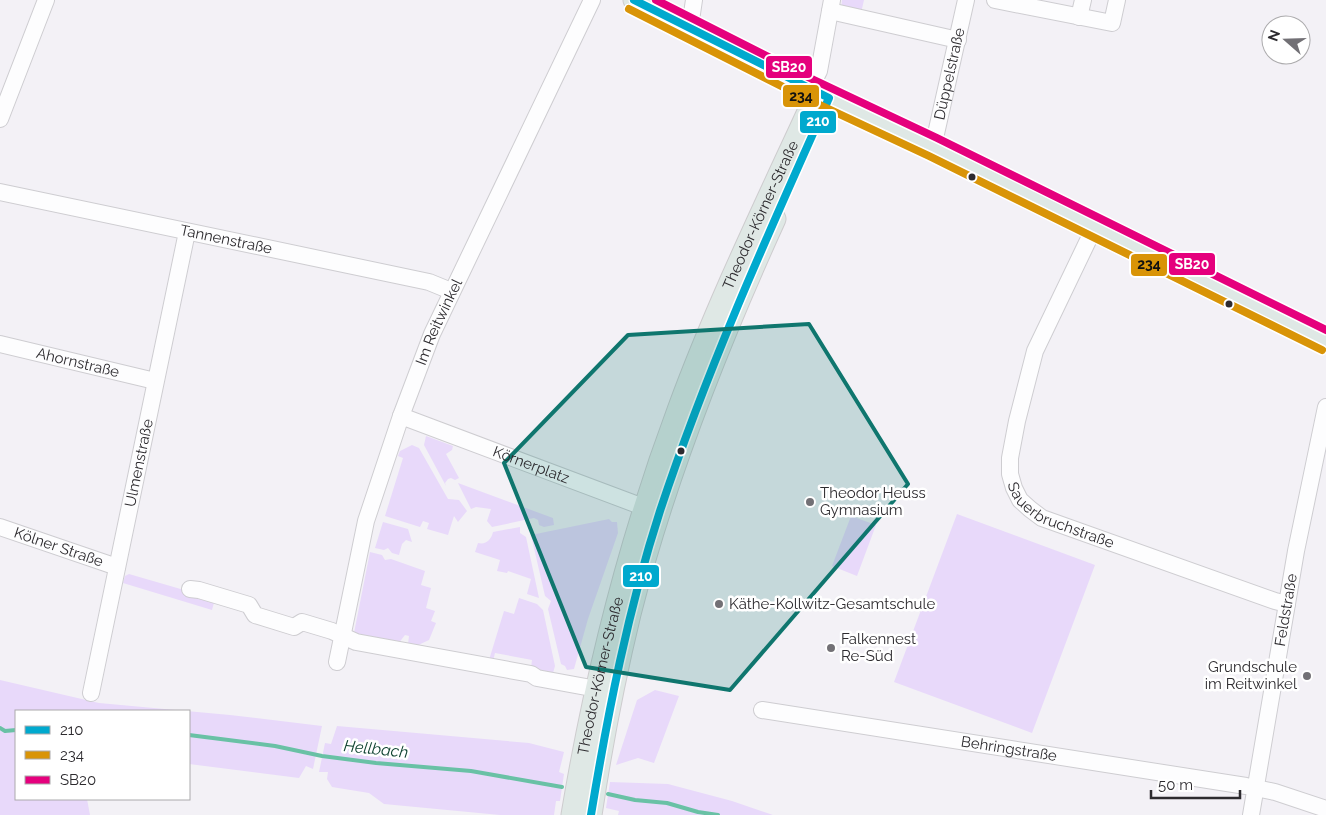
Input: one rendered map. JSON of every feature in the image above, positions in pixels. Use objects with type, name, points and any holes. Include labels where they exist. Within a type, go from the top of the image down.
[{"type":"main road","points":[[634,0],[819,93],[933,147],[1326,341]]},
{"type":"main road","name":"Theodor-Körner-Straße","points":[[591,815],[603,736],[652,510],[678,408],[714,342],[772,226],[819,93]]},
{"type":"main road","name":"Theodor-Körner-Straße","points":[[572,815],[597,678],[620,590],[652,510]]},
{"type":"street","points":[[0,120],[46,0]]},
{"type":"street","name":"Im Reitwinkel","points":[[337,662],[366,521],[401,416],[432,334],[592,0]]},
{"type":"street","points":[[690,27],[694,0]]},
{"type":"street","name":"Düppelstraße","points":[[933,147],[966,0]]},
{"type":"street","points":[[995,0],[1112,24],[1117,0]]},
{"type":"street","points":[[1079,17],[1083,0]]},
{"type":"street","points":[[819,93],[819,71],[831,6],[861,19],[958,40]]},
{"type":"street","name":"Tannenstraße","points":[[0,192],[430,282],[452,291]]},
{"type":"street","name":"Sauerbruchstraße","points":[[1094,226],[1034,351],[1010,458],[1010,474],[1020,500],[1042,518],[1287,604]]},
{"type":"street","name":"Ulmenstraße","points":[[90,694],[187,232]]},
{"type":"street","name":"Ahornstraße","points":[[0,344],[155,381]]},
{"type":"street","name":"Feldstraße","points":[[1251,815],[1287,604],[1326,407]]},
{"type":"street","name":"Körnerplatz","points":[[401,416],[652,510]]},
{"type":"street","name":"Kölner Straße","points":[[0,528],[117,567]]},
{"type":"street","points":[[190,589],[249,605],[255,615],[294,627],[302,622],[332,631],[356,642],[531,674],[537,678],[586,687]]},
{"type":"street","name":"Behringstraße","points":[[762,710],[1256,788],[1275,792],[1326,809]]},
{"type":"highlighted area","points":[[809,324],[908,484],[730,690],[586,667],[504,463],[628,335]]},
{"type":"shaded area","points":[[842,0],[864,0],[861,13],[841,9]]},
{"type":"shaded area","points":[[426,436],[453,446],[452,450],[446,454],[459,478],[455,480],[448,479],[445,483],[446,486],[424,445]]},
{"type":"shaded area","points":[[412,445],[419,448],[448,499],[459,500],[467,511],[458,522],[454,516],[448,535],[427,529],[429,523],[423,521],[420,527],[385,516],[403,458],[398,456],[400,451]]},
{"type":"shaded area","points":[[458,483],[553,518],[554,525],[544,527],[539,525],[538,520],[534,518],[492,527],[487,521],[491,509],[476,507],[471,509]]},
{"type":"shaded area","points":[[957,514],[1095,565],[1032,733],[894,682]]},
{"type":"shaded area","points":[[851,516],[876,525],[857,576],[832,566]]},
{"type":"shaded area","points":[[609,519],[612,522],[617,522],[618,533],[588,619],[574,669],[567,670],[561,664],[548,609],[551,601],[545,596],[531,535]]},
{"type":"shaded area","points":[[383,522],[408,529],[412,542],[406,540],[402,544],[399,555],[392,553],[388,548],[384,550],[375,548]]},
{"type":"shaded area","points":[[520,527],[520,533],[526,537],[539,598],[527,594],[531,579],[508,571],[507,573],[497,571],[500,560],[475,552],[478,543],[488,541],[493,532]]},
{"type":"shaded area","points":[[370,552],[382,555],[385,560],[391,559],[425,571],[421,585],[431,588],[426,608],[435,611],[431,621],[436,623],[429,640],[414,647],[408,644],[409,636],[405,635],[398,644],[357,636],[354,633]]},
{"type":"shaded area","points":[[129,574],[215,599],[212,610],[123,583],[125,576]]},
{"type":"shaded area","points":[[519,598],[537,604],[543,610],[555,666],[553,673],[548,674],[531,668],[532,660],[495,653],[493,661],[489,660],[504,611],[514,614]]},
{"type":"shaded area","points":[[0,680],[99,703],[175,710],[15,710],[15,800],[87,800],[90,815],[0,815]]},
{"type":"shaded area","points":[[655,690],[679,696],[654,763],[638,758],[616,765],[637,700]]},
{"type":"shaded area","points":[[190,711],[322,726],[313,769],[306,766],[299,778],[190,764]]},
{"type":"shaded area","points":[[337,726],[529,743],[564,752],[559,772],[564,774],[560,801],[556,801],[554,815],[500,815],[384,804],[369,793],[332,787],[327,779],[328,772],[319,772],[325,743],[331,744]]},
{"type":"shaded area","points":[[610,782],[668,784],[732,801],[773,815],[618,815],[619,811],[606,808]]},
{"type":"waterway","name":"Hellbach","points":[[0,728],[5,731],[15,730]]},
{"type":"waterway","name":"Hellbach","points":[[190,735],[275,746],[322,756],[376,763],[471,771],[562,787]]},
{"type":"waterway","name":"Hellbach","points":[[608,794],[635,800],[667,803],[698,812],[718,815]]},
{"type":"transit line","name":"210","points":[[591,815],[604,738],[620,662],[638,586],[660,511],[718,354],[761,251],[829,98],[634,0]]},
{"type":"transit line","name":"SB20","points":[[656,0],[814,80],[937,138],[1326,330]]},
{"type":"transit line","name":"234","points":[[629,9],[805,98],[929,156],[1322,350]]},
{"type":"place","name":"Theodor Heuss Gymnasium","points":[[810,502]]},
{"type":"place","name":"Käthe-Kollwitz-Gesamtschule","points":[[719,604]]},
{"type":"place","name":"Falkennest Re-Süd","points":[[831,648]]},
{"type":"place","name":"Grundschule im Reitwinkel","points":[[1307,676]]}]
